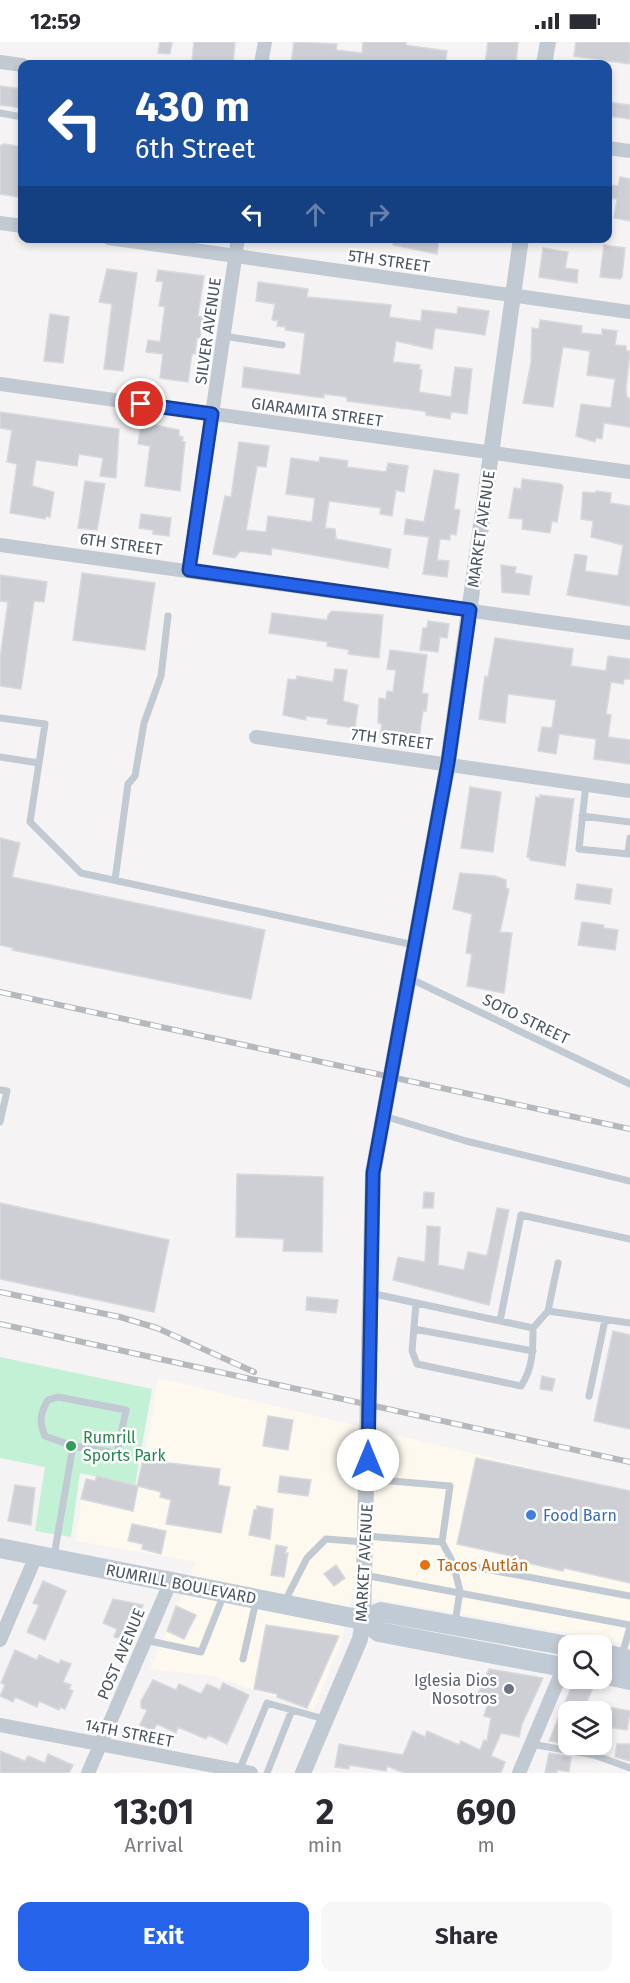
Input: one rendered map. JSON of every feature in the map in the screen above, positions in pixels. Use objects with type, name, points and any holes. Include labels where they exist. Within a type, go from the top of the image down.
[{"type":"main road","name":"RUMRILL BOULEVARD","points":[[0,1548],[363,1620],[379,1632],[558,1662]]},
{"type":"main road","name":"RUMRILL BOULEVARD","points":[[363,1620],[381,1612],[558,1644]]},
{"type":"main road","points":[[612,1676],[630,1680]]},
{"type":"street","points":[[262,60],[265,42]]},
{"type":"street","points":[[545,60],[548,42]]},
{"type":"street","points":[[0,62],[18,64]]},
{"type":"street","points":[[612,149],[630,151]]},
{"type":"street","points":[[0,223],[18,225]]},
{"type":"street","name":"5TH STREET","points":[[144,243],[630,312]]},
{"type":"street","name":"SILVER AVENUE","points":[[189,570],[237,243]]},
{"type":"street","name":"MARKET AVENUE","points":[[303,1773],[360,1639],[363,1620],[368,1479],[373,1173],[411,979],[448,763],[520,243]]},
{"type":"street","name":"GIARAMITA STREET","points":[[0,384],[630,472]]},
{"type":"street","name":"6TH STREET","points":[[0,545],[630,633]]},
{"type":"street","name":"7TH STREET","points":[[256,738],[448,763],[630,791]]},
{"type":"street","points":[[0,1640],[45,1557]]},
{"type":"street","name":"POST AVENUE","points":[[88,1773],[171,1581]]},
{"type":"street","points":[[519,1773],[558,1684]]},
{"type":"street","name":"14TH STREET","points":[[0,1725],[245,1772]]},
{"type":"lane","points":[[0,113],[18,116]]},
{"type":"lane","points":[[224,336],[282,345]]},
{"type":"lane","points":[[115,880],[128,784],[135,776],[144,723],[161,676],[168,616]]},
{"type":"lane","points":[[0,718],[45,724],[30,822],[81,873],[416,945]]},
{"type":"lane","points":[[0,758],[39,763]]},
{"type":"lane","points":[[586,784],[579,849],[628,854],[630,838]]},
{"type":"lane","points":[[582,816],[630,822]]},
{"type":"lane","name":"SOTO STREET","points":[[411,979],[630,1084]]},
{"type":"lane","points":[[0,1090],[7,1091],[0,1122]]},
{"type":"lane","points":[[384,1116],[466,1141],[630,1181]]},
{"type":"lane","points":[[500,1321],[521,1215],[630,1239]]},
{"type":"lane","points":[[416,1303],[412,1351],[417,1364],[521,1386],[529,1374],[533,1351],[533,1328],[548,1311],[558,1263]]},
{"type":"lane","points":[[370,1293],[533,1328]]},
{"type":"lane","points":[[548,1311],[630,1323]]},
{"type":"lane","points":[[589,1396],[605,1320]]},
{"type":"lane","points":[[414,1329],[533,1351]]},
{"type":"lane","points":[[58,1397],[126,1410],[117,1454],[73,1446],[45,1436],[40,1425],[42,1410],[48,1400],[58,1397]]},
{"type":"lane","points":[[45,1557],[73,1446]]},
{"type":"lane","points":[[368,1479],[450,1486],[442,1542],[453,1563],[460,1591],[455,1625]]},
{"type":"lane","points":[[284,1604],[307,1558],[326,1539],[442,1542]]},
{"type":"lane","points":[[453,1563],[630,1596]]},
{"type":"lane","points":[[364,1575],[460,1591],[630,1626],[626,1659]]},
{"type":"lane","points":[[146,1640],[201,1653],[225,1592]]},
{"type":"lane","points":[[243,1659],[257,1598]]},
{"type":"lane","points":[[245,1772],[267,1703],[326,1720]]},
{"type":"lane","points":[[267,1773],[292,1710]]},
{"type":"lane","points":[[531,1744],[594,1755],[630,1768]]},
{"type":"shaded area","points":[[158,1378],[630,1491],[630,1644],[612,1641],[612,1635],[579,1635],[352,1595],[342,1639],[314,1710],[213,1676],[150,1669],[196,1562],[76,1541],[84,1477],[140,1488]]},
{"type":"green space","name":"Rumrill Sports Park","points":[[0,1357],[152,1389],[135,1485],[80,1473],[71,1537],[35,1531],[45,1467],[0,1458]]},
{"type":"building","points":[[160,42],[172,42],[170,54],[158,53]]},
{"type":"building","points":[[194,42],[235,42],[233,60],[192,60]]},
{"type":"building","points":[[294,42],[337,44],[336,50],[362,53],[363,42],[406,42],[406,45],[447,51],[446,60],[292,60]]},
{"type":"building","points":[[488,42],[518,42],[516,60],[486,60]]},
{"type":"building","points":[[576,42],[630,42],[630,64],[574,56]]},
{"type":"building","points":[[0,86],[18,88],[18,107],[0,105]]},
{"type":"building","points":[[612,103],[630,105],[630,119],[612,117]]},
{"type":"building","points":[[4,144],[18,146],[18,197],[0,194],[0,146]]},
{"type":"building","points":[[620,177],[630,179],[630,221],[614,218],[617,199],[612,198],[612,185],[618,186]]},
{"type":"building","points":[[393,243],[438,243],[437,254],[393,245]]},
{"type":"building","points":[[604,245],[625,248],[620,279],[600,277]]},
{"type":"building","points":[[543,248],[568,252],[565,268],[578,270],[577,283],[539,277]]},
{"type":"building","points":[[107,269],[137,273],[123,371],[104,369],[112,304],[99,302]]},
{"type":"building","points":[[158,270],[204,276],[198,316],[203,317],[200,338],[197,338],[195,354],[192,354],[188,382],[160,378],[163,354],[146,352],[148,340],[160,342],[165,307],[159,306],[163,282],[156,281]]},
{"type":"building","points":[[258,282],[308,289],[307,297],[391,305],[389,317],[411,320],[421,321],[422,310],[457,314],[458,307],[489,311],[485,335],[435,328],[432,349],[396,341],[393,362],[420,365],[419,369],[422,370],[419,392],[451,397],[455,367],[472,369],[467,414],[451,412],[450,419],[426,415],[423,411],[347,401],[347,397],[324,394],[324,398],[242,387],[244,367],[300,375],[305,333],[285,330],[286,327],[277,326],[278,321],[272,320],[275,304],[256,301]]},
{"type":"building","points":[[50,314],[69,317],[63,363],[44,361]]},
{"type":"building","points":[[540,320],[582,326],[581,333],[602,335],[602,329],[617,331],[615,345],[626,346],[626,351],[630,351],[626,389],[627,398],[630,398],[630,427],[604,423],[602,439],[596,438],[595,442],[576,436],[581,404],[611,408],[615,379],[587,375],[590,351],[563,347],[553,407],[523,403],[531,363],[532,328],[539,329]]},
{"type":"building","points":[[0,412],[119,429],[116,478],[100,476],[103,458],[79,454],[77,466],[36,460],[32,486],[54,492],[50,517],[46,516],[45,519],[10,513],[17,464],[7,462],[12,430],[0,428]]},
{"type":"building","points":[[141,422],[179,430],[179,436],[183,437],[182,441],[185,442],[180,491],[145,486],[150,446],[138,444]]},
{"type":"building","points":[[239,442],[269,446],[266,467],[257,466],[246,530],[266,532],[268,516],[312,522],[315,498],[286,494],[291,458],[319,462],[320,457],[348,461],[347,467],[386,472],[388,463],[408,466],[404,492],[396,490],[392,516],[380,514],[381,508],[329,501],[325,528],[335,529],[336,539],[391,549],[388,568],[272,548],[271,555],[240,551],[235,558],[213,554],[225,496],[231,497]]},
{"type":"building","points":[[434,470],[459,474],[454,509],[460,510],[456,535],[450,534],[450,540],[440,539],[437,560],[449,561],[447,577],[423,574],[429,537],[404,534],[406,519],[424,522]]},
{"type":"building","points":[[522,479],[561,484],[563,487],[557,522],[552,521],[550,533],[522,529],[523,519],[509,518],[514,488],[521,489]]},
{"type":"building","points":[[85,481],[105,484],[97,530],[78,528]]},
{"type":"building","points":[[596,491],[611,493],[610,503],[630,506],[630,606],[567,595],[575,554],[587,556],[585,571],[618,576],[623,545],[591,537],[593,521],[581,519],[583,492],[596,493]]},
{"type":"building","points":[[141,514],[171,518],[169,536],[153,534],[153,530],[139,528]]},
{"type":"building","points":[[501,565],[516,567],[515,573],[532,576],[529,595],[502,592]]},
{"type":"building","points":[[82,573],[155,583],[145,650],[73,640]]},
{"type":"building","points":[[0,575],[47,582],[44,602],[34,601],[21,689],[0,686],[0,658],[8,602],[0,601]]},
{"type":"building","points":[[332,611],[383,615],[379,658],[348,654],[349,650],[327,646],[328,642],[269,633],[272,613],[327,620]]},
{"type":"building","points":[[428,621],[449,624],[447,638],[440,637],[438,652],[420,650],[423,628],[427,628]]},
{"type":"building","points":[[495,638],[573,649],[571,666],[606,671],[608,656],[630,659],[630,679],[624,679],[623,684],[611,682],[606,714],[611,715],[608,737],[630,740],[630,764],[594,759],[596,739],[559,734],[556,754],[538,751],[542,727],[552,728],[556,700],[508,694],[505,723],[479,719],[485,676],[488,677]]},
{"type":"building","points":[[390,650],[427,655],[422,693],[428,694],[426,711],[423,710],[419,740],[380,737],[382,724],[378,723],[379,698],[386,699],[387,691],[393,692],[396,670],[387,669]]},
{"type":"building","points":[[335,669],[347,670],[343,701],[358,705],[355,728],[327,724],[328,719],[306,716],[306,720],[283,715],[288,679],[296,680],[297,676],[333,682]]},
{"type":"building","points":[[470,787],[501,792],[493,852],[461,848]]},
{"type":"building","points":[[540,795],[574,799],[565,866],[530,860],[527,857],[536,797],[540,798]]},
{"type":"building","points":[[0,838],[20,843],[12,877],[265,930],[251,999],[12,950],[13,948],[0,945]]},
{"type":"building","points":[[460,873],[495,876],[506,880],[506,888],[509,889],[500,932],[512,933],[504,993],[467,986],[472,954],[466,953],[472,914],[453,909]]},
{"type":"building","points":[[577,884],[612,889],[610,904],[575,899]]},
{"type":"building","points":[[582,922],[604,925],[603,928],[618,930],[615,950],[578,945]]},
{"type":"building","points":[[237,1174],[323,1177],[322,1252],[283,1251],[284,1239],[236,1237]]},
{"type":"building","points":[[424,1192],[434,1193],[433,1208],[423,1208]]},
{"type":"building","points":[[0,1203],[169,1240],[154,1312],[0,1279]]},
{"type":"building","points":[[497,1208],[509,1210],[489,1305],[393,1280],[398,1257],[425,1262],[427,1226],[440,1227],[438,1265],[464,1270],[468,1252],[487,1256]]},
{"type":"building","points":[[307,1297],[338,1300],[336,1313],[306,1310]]},
{"type":"building","points":[[613,1331],[630,1335],[630,1429],[594,1421]]},
{"type":"building","points":[[542,1376],[555,1379],[552,1391],[540,1389]]},
{"type":"building","points":[[268,1416],[293,1420],[288,1450],[263,1446]]},
{"type":"building","name":"Food Barn","points":[[476,1458],[630,1491],[630,1583],[564,1568],[563,1571],[457,1544]]},
{"type":"building","points":[[143,1460],[220,1469],[218,1485],[230,1487],[221,1533],[166,1524],[171,1500],[160,1497],[161,1492],[138,1486],[133,1511],[81,1499],[86,1479],[95,1481],[97,1476],[137,1486]]},
{"type":"building","points":[[280,1476],[311,1480],[308,1496],[278,1492]]},
{"type":"building","points":[[15,1485],[35,1488],[31,1525],[8,1521]]},
{"type":"building","points":[[257,1506],[273,1509],[270,1539],[249,1535],[254,1510],[257,1510]]},
{"type":"building","points":[[132,1524],[166,1531],[161,1554],[142,1549],[143,1544],[128,1541]]},
{"type":"building","points":[[276,1545],[287,1547],[284,1577],[271,1575]]},
{"type":"building","points":[[336,1565],[345,1578],[334,1586],[324,1574]]},
{"type":"building","points":[[43,1581],[66,1591],[45,1640],[27,1632],[39,1605],[33,1603]]},
{"type":"building","points":[[113,1599],[143,1605],[129,1640],[114,1637],[117,1629],[103,1623]]},
{"type":"building","points":[[176,1606],[196,1615],[184,1639],[167,1631]]},
{"type":"building","points":[[266,1625],[339,1636],[307,1708],[277,1697],[277,1694],[254,1689]]},
{"type":"building","points":[[15,1650],[37,1660],[39,1655],[59,1664],[61,1660],[71,1664],[63,1682],[71,1685],[69,1689],[73,1691],[65,1709],[60,1707],[59,1710],[39,1701],[37,1707],[15,1697],[13,1702],[0,1696],[5,1685],[1,1683]]},
{"type":"building","points":[[489,1669],[543,1678],[522,1724],[519,1737],[501,1733],[491,1756],[505,1762],[501,1773],[404,1773],[387,1766],[386,1771],[349,1765],[349,1769],[335,1767],[339,1744],[403,1755],[413,1731],[425,1737],[427,1731],[459,1745],[461,1741],[480,1750],[484,1740],[487,1741],[491,1718],[484,1716],[487,1706],[475,1700]]},
{"type":"building","points":[[153,1680],[176,1690],[179,1684],[201,1694],[207,1684],[220,1690],[223,1683],[249,1695],[227,1744],[208,1735],[206,1739],[178,1727],[176,1733],[157,1724],[153,1731],[140,1725],[147,1710],[141,1708],[141,1701]]},
{"type":"building","points":[[571,1689],[593,1689],[587,1701],[566,1701]]},
{"type":"building","points":[[612,1708],[630,1711],[627,1730],[612,1728]]},
{"type":"building","points":[[558,1719],[558,1743],[549,1741]]},
{"type":"building","points":[[617,1744],[630,1744],[630,1761],[615,1757]]},
{"type":"building","points":[[0,1751],[25,1761],[28,1756],[45,1763],[48,1754],[73,1765],[69,1773],[0,1773]]},
{"type":"building","points":[[549,1753],[571,1757],[569,1772],[557,1770],[557,1773],[545,1773]]},
{"type":"railway","points":[[0,992],[630,1129]]},
{"type":"railway","points":[[0,1292],[120,1317],[157,1328],[254,1372]]},
{"type":"railway","points":[[0,1324],[630,1462]]},
{"type":"place","name":"Rumrill Sports Park","points":[[71,1446]]},
{"type":"place","name":"Food Barn","points":[[531,1515]]},
{"type":"place","name":"Tacos Autlán","points":[[425,1565]]},
{"type":"place","name":"Iglesia Dios Nosotros","points":[[509,1689]]},
{"type":"route","points":[[141,404],[212,414],[189,570],[470,610],[448,763],[411,979],[373,1173],[368,1460]]}]
